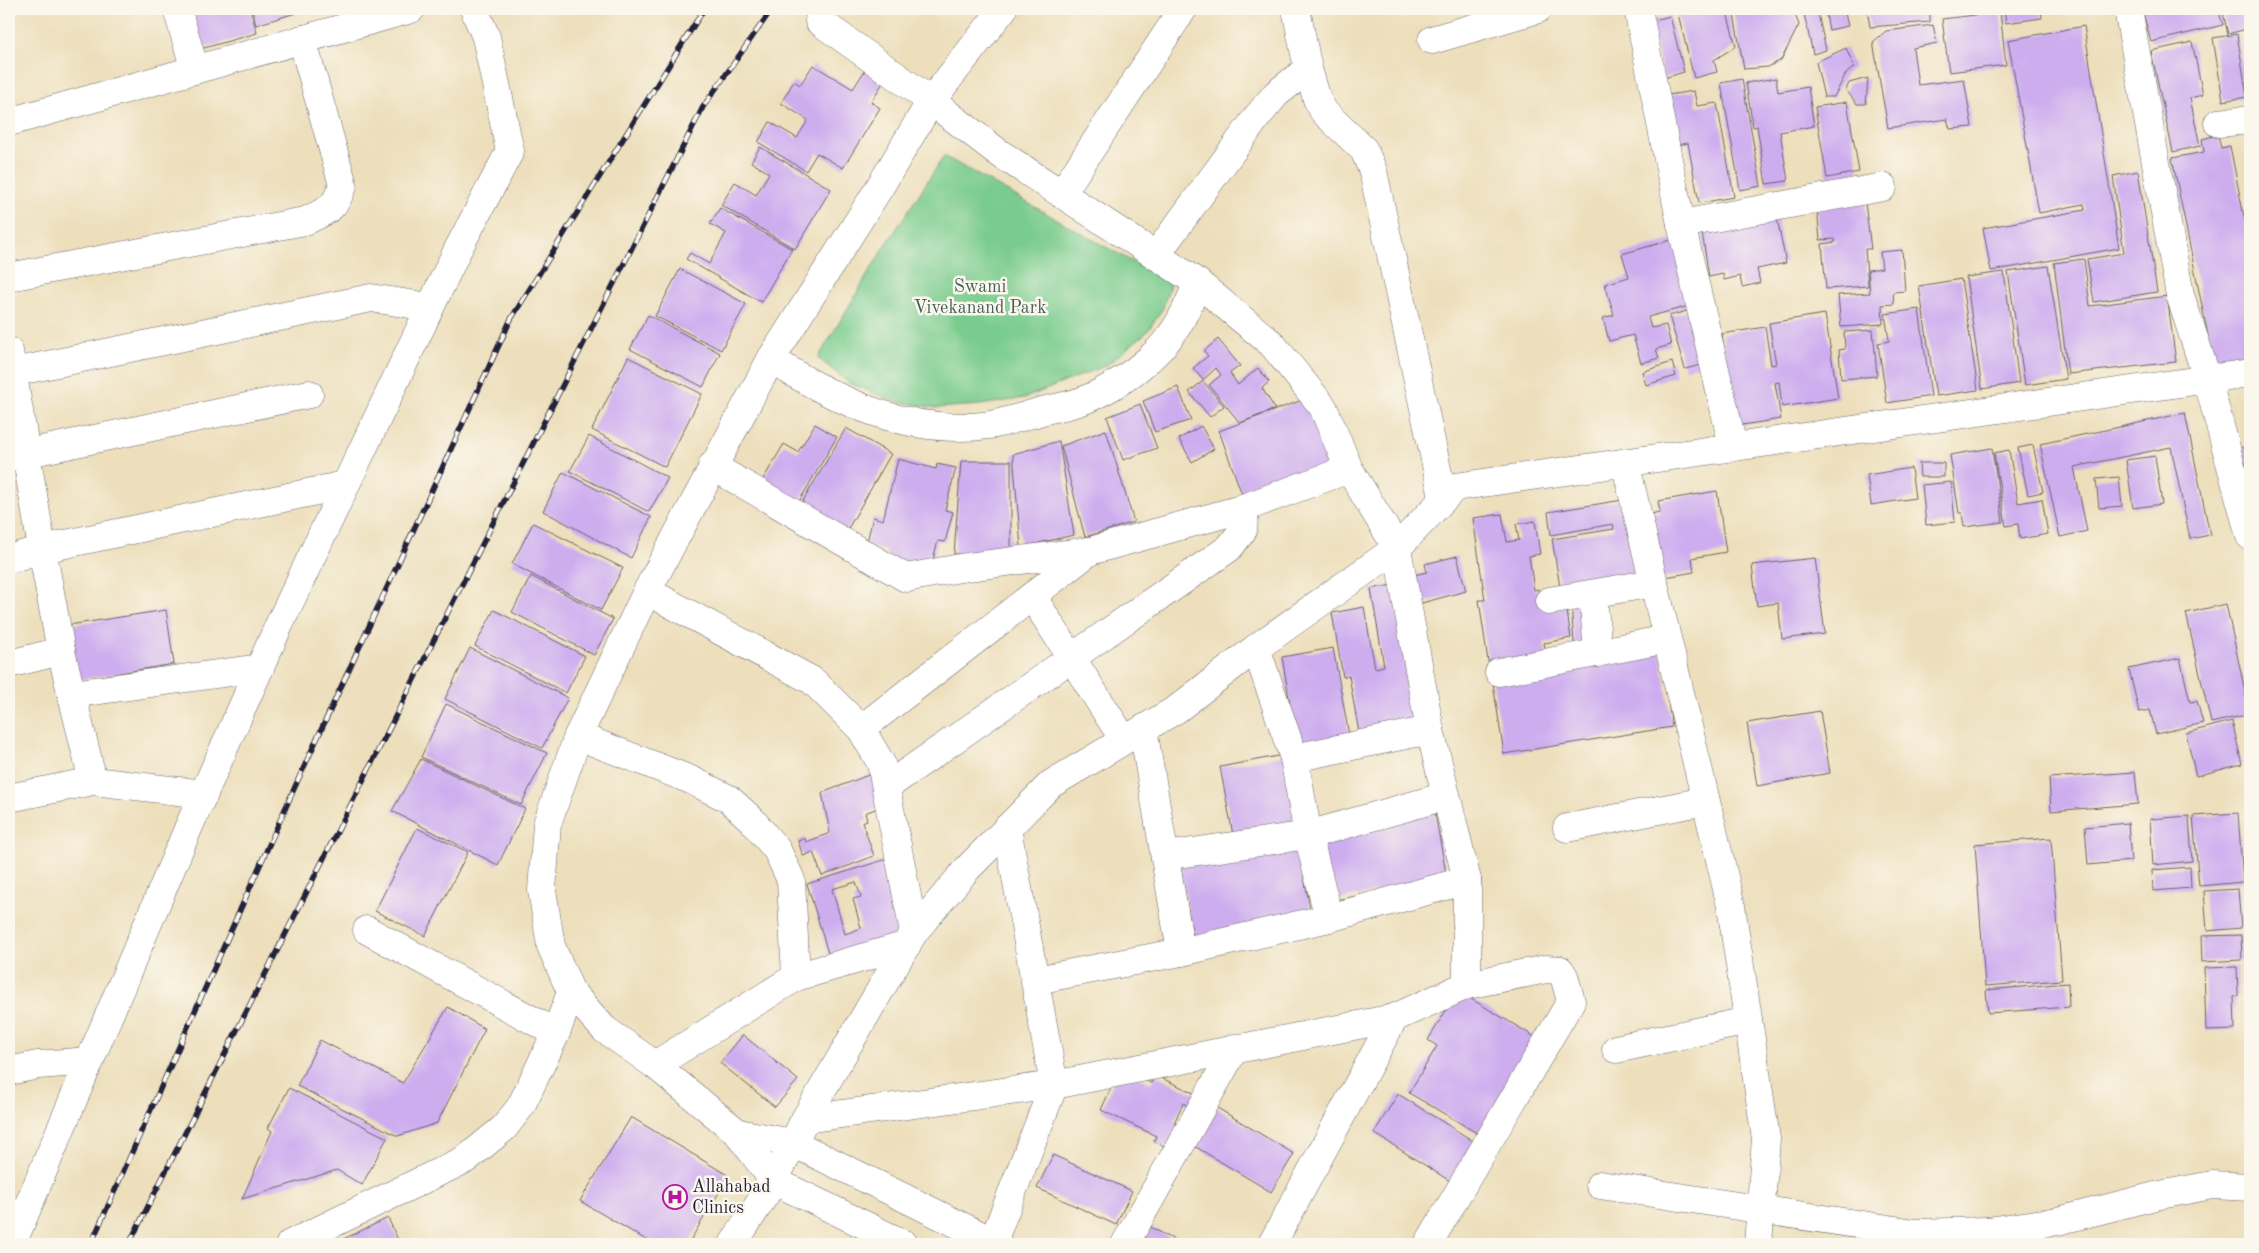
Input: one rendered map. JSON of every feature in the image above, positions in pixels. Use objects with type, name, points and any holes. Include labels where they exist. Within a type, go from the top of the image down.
[{"type":"street","points":[[177,9],[196,70]]},
{"type":"street","points":[[9,122],[410,9]]},
{"type":"street","points":[[12,1244],[21,1196],[90,1061],[260,668],[430,307],[510,151],[486,37],[474,9]]},
{"type":"street","points":[[904,1244],[774,1181],[738,1133],[655,1065],[604,1029],[571,992],[551,946],[542,890],[547,824],[578,736],[648,591],[712,466],[771,359],[878,190],[931,101],[1003,9]]},
{"type":"street","points":[[1062,193],[1183,9]]},
{"type":"street","points":[[1296,9],[1308,70],[1317,99],[1324,112],[1364,150],[1373,171],[1443,498]]},
{"type":"street","points":[[1432,40],[1486,16],[1538,9]]},
{"type":"street","points":[[2128,9],[2180,295],[2206,378],[2250,536]]},
{"type":"street","points":[[1638,10],[1681,224],[1733,446]]},
{"type":"street","points":[[819,21],[1000,153],[1198,283],[1278,351],[1322,407],[1349,469],[1397,548],[1430,730],[1467,880],[1467,985]]},
{"type":"street","points":[[9,277],[305,221],[324,212],[338,201],[343,185],[302,39]]},
{"type":"street","points":[[1156,256],[1257,117],[1276,94],[1308,70]]},
{"type":"street","points":[[2218,123],[2250,120]]},
{"type":"street","points":[[1681,224],[1883,187]]},
{"type":"street","points":[[771,359],[810,384],[865,410],[921,424],[953,427],[991,424],[1088,399],[1125,377],[1154,355],[1176,328],[1198,283]]},
{"type":"street","points":[[94,781],[62,650],[42,548],[17,455],[10,366],[371,298],[430,307]]},
{"type":"street","points":[[733,1244],[774,1181],[805,1119],[910,938],[967,868],[1051,784],[1177,709],[1256,648],[1397,548],[1455,487],[2250,373]]},
{"type":"street","points":[[17,455],[309,394]]},
{"type":"street","points":[[1625,462],[1731,906],[1766,1139],[1758,1244]]},
{"type":"street","points":[[712,466],[906,578],[960,568],[1090,551],[1245,508],[1349,469]]},
{"type":"street","points":[[9,559],[42,548],[345,485]]},
{"type":"street","points":[[886,787],[1071,656],[1229,548],[1242,530],[1245,522],[1245,508]]},
{"type":"street","points":[[861,729],[1090,551]]},
{"type":"street","points":[[1549,601],[1654,583]]},
{"type":"street","points":[[648,591],[813,681],[861,729],[881,763],[910,938]]},
{"type":"street","points":[[1593,594],[1598,653]]},
{"type":"street","points":[[1032,596],[1071,656],[1134,734],[1164,856],[1181,952]]},
{"type":"street","points":[[1498,672],[1667,639]]},
{"type":"street","points":[[1256,648],[1294,758],[1308,835],[1329,918]]},
{"type":"street","points":[[9,664],[62,650]]},
{"type":"street","points":[[72,694],[260,668]]},
{"type":"street","points":[[1294,758],[1430,730]]},
{"type":"street","points":[[578,736],[691,780],[729,799],[752,820],[776,850],[791,880],[796,977]]},
{"type":"street","points":[[9,798],[94,781],[204,794]]},
{"type":"street","points":[[1164,856],[1308,835],[1446,796]]},
{"type":"street","points":[[1567,828],[1706,801]]},
{"type":"street","points":[[738,1133],[793,1143],[995,1243],[1054,1085],[1007,828]]},
{"type":"street","points":[[1036,980],[1181,952],[1329,918],[1467,880]]},
{"type":"street","points":[[368,930],[556,1033]]},
{"type":"street","points":[[655,1065],[796,977],[910,938]]},
{"type":"street","points":[[805,1119],[1054,1085],[1394,1018],[1467,985],[1546,969],[1560,970],[1564,976],[1571,1001],[1428,1244]]},
{"type":"street","points":[[290,1244],[466,1159],[504,1128],[521,1106],[556,1033],[571,992]]},
{"type":"street","points":[[1272,1244],[1394,1018]]},
{"type":"street","points":[[1616,1049],[1748,1021]]},
{"type":"street","points":[[1125,1244],[1235,1048]]},
{"type":"street","points":[[9,1071],[38,1065],[90,1061]]},
{"type":"street","points":[[1600,1185],[1916,1232],[1987,1231],[2058,1221],[2155,1196],[2212,1185],[2250,1187]]},
{"type":"green space","name":"Swami Vivekanand Park","points":[[944,156],[1170,283],[1163,308],[1147,332],[1107,365],[1025,398],[981,405],[936,408],[893,401],[849,383],[818,358],[880,254]]},
{"type":"building","points":[[185,9],[250,9],[257,33],[197,50]]},
{"type":"building","points":[[252,9],[309,9],[256,25]]},
{"type":"building","points":[[1697,9],[1726,9],[1736,46],[1714,60],[1717,72],[1694,78],[1678,14]]},
{"type":"building","points":[[1733,9],[1793,9],[1799,25],[1781,60],[1768,67],[1744,69]]},
{"type":"building","points":[[1803,9],[1817,9],[1826,50],[1813,54]]},
{"type":"building","points":[[1825,9],[1844,9],[1848,26],[1829,30]]},
{"type":"building","points":[[1867,9],[1930,9],[1930,22],[1870,27]]},
{"type":"building","points":[[2004,9],[2041,9],[2042,18],[2006,23]]},
{"type":"building","points":[[2142,9],[2218,9],[2223,25],[2151,42]]},
{"type":"building","points":[[2222,9],[2250,9],[2250,28],[2228,34]]},
{"type":"building","points":[[2000,12],[2006,65],[1949,72],[1942,19]]},
{"type":"building","points":[[1670,16],[1684,72],[1664,78],[1650,21]]},
{"type":"building","points":[[1933,25],[1937,43],[1913,48],[1918,85],[1964,79],[1972,127],[1950,129],[1947,119],[1888,128],[1873,42],[1886,31]]},
{"type":"building","points":[[2084,26],[2119,248],[1991,271],[1983,228],[2085,210],[2084,204],[2039,213],[2008,40]]},
{"type":"building","points":[[2237,34],[2247,97],[2223,101],[2213,38]]},
{"type":"building","points":[[2192,42],[2203,95],[2190,98],[2200,146],[2173,152],[2151,51]]},
{"type":"building","points":[[1846,48],[1854,67],[1845,75],[1834,97],[1824,97],[1816,62]]},
{"type":"building","points":[[813,65],[853,89],[865,70],[884,81],[871,102],[880,108],[843,168],[817,153],[806,171],[758,142],[770,122],[797,138],[808,120],[781,103],[794,81],[800,85]]},
{"type":"building","points":[[1776,78],[1778,92],[1808,87],[1814,126],[1780,132],[1788,181],[1766,184],[1757,126],[1753,127],[1746,83]]},
{"type":"building","points":[[1868,78],[1866,104],[1857,104],[1846,90],[1849,83]]},
{"type":"building","points":[[1742,79],[1761,186],[1740,190],[1721,83]]},
{"type":"building","points":[[1694,91],[1697,106],[1717,103],[1734,197],[1699,203],[1688,143],[1677,145],[1668,95]]},
{"type":"building","points":[[1847,102],[1859,172],[1827,178],[1815,107]]},
{"type":"building","points":[[2218,135],[2221,148],[2230,146],[2250,247],[2250,363],[2215,370],[2172,158],[2204,152],[2202,139]]},
{"type":"building","points":[[760,147],[831,189],[795,249],[721,205],[735,182],[756,195],[769,173],[751,162]]},
{"type":"building","points":[[2138,171],[2157,292],[2094,302],[2087,259],[2124,253],[2113,176]]},
{"type":"building","points":[[1865,203],[1871,249],[1865,249],[1868,286],[1826,289],[1822,244],[1836,242],[1835,239],[1820,240],[1817,208]]},
{"type":"building","points":[[720,208],[792,249],[761,302],[686,259],[690,253],[709,264],[726,233],[710,224]]},
{"type":"building","points":[[1777,218],[1786,263],[1757,269],[1760,283],[1742,287],[1740,276],[1724,280],[1723,274],[1709,277],[1702,232]]},
{"type":"building","points":[[1678,238],[1689,306],[1648,317],[1651,328],[1666,325],[1671,345],[1656,349],[1659,358],[1641,363],[1633,335],[1609,341],[1603,318],[1614,315],[1605,284],[1629,277],[1622,254]]},
{"type":"building","points":[[1902,250],[1905,291],[1893,292],[1894,304],[1882,305],[1883,324],[1841,327],[1838,295],[1870,293],[1868,270],[1882,268],[1880,252]]},
{"type":"building","points":[[2084,259],[2090,306],[2167,296],[2176,362],[2068,374],[2054,263]]},
{"type":"building","points":[[2048,266],[2066,379],[2025,385],[2008,272]]},
{"type":"building","points":[[680,269],[746,304],[721,350],[655,316]]},
{"type":"building","points":[[2004,272],[2019,383],[1982,389],[1966,277]]},
{"type":"building","points":[[1961,279],[1978,390],[1936,396],[1919,286]]},
{"type":"building","points":[[1694,309],[1699,328],[1691,330],[1701,365],[1685,369],[1669,316]]},
{"type":"building","points":[[1919,309],[1931,396],[1887,403],[1878,343],[1889,341],[1885,314]]},
{"type":"building","points":[[1825,314],[1838,398],[1782,407],[1779,382],[1775,383],[1781,419],[1736,426],[1722,334],[1765,327],[1771,365],[1776,364],[1769,323]]},
{"type":"building","points":[[648,315],[720,353],[703,387],[630,349]]},
{"type":"building","points":[[1873,330],[1877,376],[1841,379],[1839,350],[1845,349],[1844,332]]},
{"type":"building","points":[[1218,339],[1240,366],[1230,373],[1238,385],[1258,368],[1269,382],[1262,388],[1275,409],[1240,423],[1209,385],[1221,375],[1216,368],[1203,380],[1193,368],[1208,356],[1204,351]]},
{"type":"building","points":[[628,357],[702,394],[665,467],[592,430]]},
{"type":"building","points":[[1672,362],[1676,376],[1646,385],[1642,372]]},
{"type":"building","points":[[1203,381],[1224,406],[1210,417],[1189,392]]},
{"type":"building","points":[[1178,387],[1191,420],[1155,432],[1143,401]]},
{"type":"building","points":[[1305,399],[1339,467],[1244,500],[1219,431]]},
{"type":"building","points":[[1140,404],[1157,448],[1123,460],[1107,417]]},
{"type":"building","points":[[2185,413],[2210,535],[2190,539],[2171,447],[2074,467],[2087,531],[2060,537],[2040,444]]},
{"type":"building","points":[[815,424],[837,437],[798,503],[762,481],[784,444],[798,452]]},
{"type":"building","points":[[1201,426],[1214,449],[1192,462],[1179,439]]},
{"type":"building","points":[[846,428],[891,454],[846,532],[800,506]]},
{"type":"building","points":[[1106,430],[1134,522],[1085,537],[1061,446]]},
{"type":"building","points":[[589,436],[668,478],[649,512],[570,471]]},
{"type":"building","points":[[1059,441],[1074,535],[1021,547],[1013,454]]},
{"type":"building","points":[[2033,445],[2043,492],[2028,495],[2018,448]]},
{"type":"building","points":[[2250,447],[2250,505],[2240,448]]},
{"type":"building","points":[[1992,448],[2003,522],[1964,527],[1962,513],[1959,513],[1950,455]]},
{"type":"building","points":[[2009,450],[2018,503],[2042,499],[2048,534],[2020,539],[2018,524],[2006,526],[1994,453]]},
{"type":"building","points":[[2155,456],[2162,504],[2133,508],[2126,460]]},
{"type":"building","points":[[898,459],[936,469],[937,464],[956,468],[945,510],[953,512],[945,542],[938,541],[931,567],[918,568],[885,560],[887,551],[866,546],[873,517],[883,520]]},
{"type":"building","points":[[961,461],[1011,461],[1011,556],[954,554]]},
{"type":"building","points":[[1919,463],[1944,463],[1944,477],[1920,477]]},
{"type":"building","points":[[1911,468],[1915,498],[1871,505],[1867,475]]},
{"type":"building","points":[[563,472],[651,517],[631,558],[543,511]]},
{"type":"building","points":[[2119,477],[2122,506],[2099,508],[2096,479]]},
{"type":"building","points":[[1951,482],[1955,522],[1926,525],[1922,485]]},
{"type":"building","points":[[1717,491],[1726,552],[1692,558],[1694,572],[1660,578],[1650,514],[1660,512],[1658,501]]},
{"type":"building","points":[[1623,500],[1640,580],[1561,593],[1552,539],[1614,529],[1613,524],[1551,535],[1548,512]]},
{"type":"building","points":[[1502,514],[1507,542],[1519,540],[1516,524],[1535,521],[1540,554],[1529,556],[1534,590],[1538,589],[1542,609],[1566,605],[1571,638],[1544,643],[1547,658],[1489,668],[1479,600],[1485,600],[1473,518]]},
{"type":"building","points":[[533,523],[623,568],[601,610],[512,564]]},
{"type":"building","points":[[1457,556],[1466,591],[1418,604],[1410,576],[1427,572],[1425,564]]},
{"type":"building","points":[[1815,558],[1825,634],[1782,639],[1778,603],[1757,606],[1752,565]]},
{"type":"building","points":[[531,576],[613,619],[594,655],[512,612]]},
{"type":"building","points":[[1397,584],[1421,722],[1359,733],[1349,676],[1343,677],[1332,613],[1364,607],[1375,668],[1384,666],[1371,589]]},
{"type":"building","points":[[1585,602],[1588,642],[1574,643],[1571,603]]},
{"type":"building","points":[[2226,604],[2250,714],[2211,723],[2186,613]]},
{"type":"building","points":[[166,610],[174,664],[77,680],[69,625]]},
{"type":"building","points":[[494,610],[585,656],[566,693],[475,646]]},
{"type":"building","points":[[470,648],[568,698],[542,748],[445,699]]},
{"type":"building","points":[[1333,648],[1349,735],[1297,745],[1282,657]]},
{"type":"building","points":[[1660,650],[1672,727],[1504,754],[1492,677]]},
{"type":"building","points":[[2180,658],[2190,702],[2197,701],[2203,723],[2156,734],[2150,710],[2139,712],[2129,669]]},
{"type":"building","points":[[446,704],[547,753],[521,805],[421,757]]},
{"type":"building","points":[[1820,711],[1830,773],[1757,786],[1747,723]]},
{"type":"building","points":[[2232,721],[2242,764],[2196,776],[2186,733]]},
{"type":"building","points":[[1288,754],[1302,826],[1234,840],[1220,767]]},
{"type":"building","points":[[421,759],[525,809],[498,865],[392,811]]},
{"type":"building","points":[[2135,772],[2138,804],[2051,811],[2049,778]]},
{"type":"building","points":[[871,774],[883,806],[865,813],[867,820],[862,822],[874,856],[822,876],[813,852],[803,856],[798,841],[805,838],[806,842],[830,833],[822,793]]},
{"type":"building","points":[[2238,813],[2243,882],[2199,886],[2193,816]]},
{"type":"building","points":[[1435,814],[1447,878],[1331,901],[1319,836]]},
{"type":"building","points":[[2189,816],[2192,861],[2153,865],[2150,819]]},
{"type":"building","points":[[2128,823],[2131,861],[2088,865],[2085,827]]},
{"type":"building","points":[[417,828],[468,852],[425,936],[375,911]]},
{"type":"building","points":[[2051,838],[2062,980],[1985,986],[1975,844]]},
{"type":"building","points":[[1298,843],[1311,915],[1193,937],[1180,865]]},
{"type":"building","points":[[887,859],[909,932],[829,956],[807,884]],"holes":[[[856,882],[861,897],[853,899],[861,928],[845,934],[832,889]]]},
{"type":"building","points":[[2190,867],[2191,888],[2153,891],[2152,870]]},
{"type":"building","points":[[2238,889],[2241,928],[2207,931],[2204,891]]},
{"type":"building","points":[[2241,935],[2242,960],[2202,962],[2201,936]]},
{"type":"building","points":[[2237,967],[2238,996],[2234,997],[2235,1030],[2206,1031],[2204,968]]},
{"type":"building","points":[[2068,983],[2069,1007],[1988,1013],[1986,990]]},
{"type":"building","points":[[1458,991],[1540,1040],[1482,1136],[1409,1093],[1437,1046],[1428,1040]]},
{"type":"building","points":[[448,1007],[485,1029],[437,1123],[398,1136],[297,1086],[320,1040],[403,1083]]},
{"type":"building","points":[[743,1035],[798,1080],[775,1107],[720,1063]]},
{"type":"building","points":[[1120,1068],[1151,1083],[1155,1075],[1198,1095],[1192,1108],[1183,1103],[1174,1123],[1183,1127],[1172,1150],[1154,1141],[1156,1136],[1101,1110]]},
{"type":"building","points":[[289,1088],[387,1138],[362,1185],[337,1170],[242,1199],[272,1131],[268,1128]]},
{"type":"building","points":[[1398,1094],[1478,1144],[1453,1183],[1374,1133]]},
{"type":"building","points":[[1209,1103],[1294,1154],[1271,1192],[1186,1141]]},
{"type":"building","points":[[631,1117],[729,1176],[688,1244],[653,1244],[580,1201]]},
{"type":"building","points":[[1053,1155],[1132,1191],[1116,1225],[1037,1188]]},
{"type":"building","points":[[388,1218],[400,1244],[333,1244]]},
{"type":"building","points":[[1143,1223],[1182,1244],[1131,1244]]},
{"type":"railway","points":[[91,1244],[298,780],[511,319],[704,9]]},
{"type":"railway","points":[[129,1244],[703,107],[772,9]]},
{"type":"place","name":"Allahabad Clinics","points":[[675,1197]]}]
